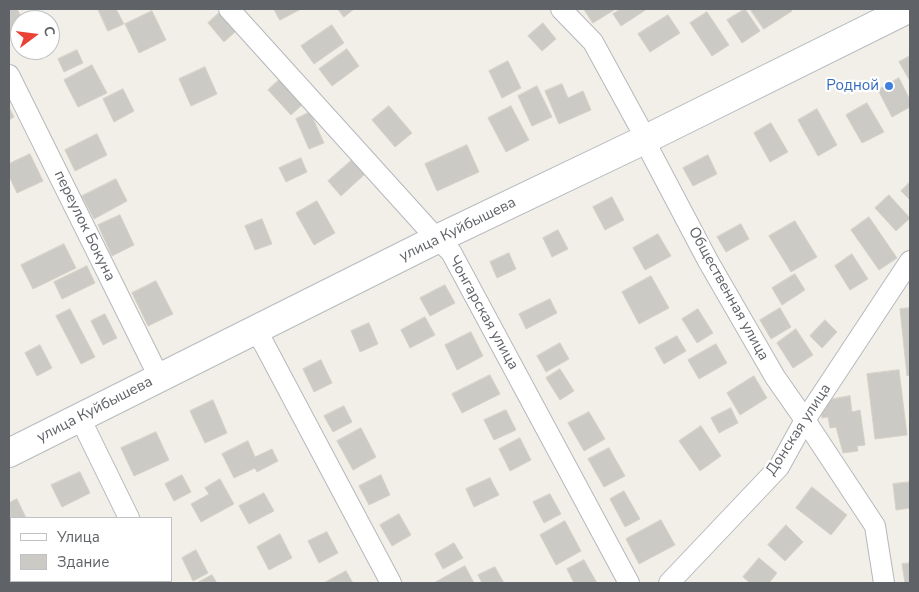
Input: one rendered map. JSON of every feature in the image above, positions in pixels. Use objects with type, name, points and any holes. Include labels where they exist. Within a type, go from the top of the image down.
[{"type":"main road","name":"улица Куйбышева","points":[[9,453],[437,239],[646,140],[908,9]]},
{"type":"street","name":"Чонгарская улица","points":[[229,9],[450,252],[629,583]]},
{"type":"street","name":"Общественная улица","points":[[561,9],[593,42],[708,261],[775,377],[875,526],[884,583]]},
{"type":"street","name":"переулок Бокуна","points":[[9,75],[159,377]]},
{"type":"street","name":"Донская улица","points":[[669,583],[779,466],[805,420],[910,261]]},
{"type":"street","points":[[255,330],[391,583]]},
{"type":"street","points":[[80,418],[129,517]]},
{"type":"building","points":[[9,9],[17,9],[10,10],[9,32]]},
{"type":"building","points":[[98,9],[116,9],[124,24],[108,31]]},
{"type":"building","points":[[274,9],[301,9],[280,20]]},
{"type":"building","points":[[338,9],[354,9],[344,17]]},
{"type":"building","points":[[584,9],[613,9],[614,10],[593,23]]},
{"type":"building","points":[[621,9],[647,9],[621,26],[613,14]]},
{"type":"building","points":[[745,9],[760,31],[742,43],[727,20]]},
{"type":"building","points":[[750,9],[790,9],[792,11],[764,29]]},
{"type":"building","points":[[152,11],[166,40],[139,53],[125,24]]},
{"type":"building","points":[[707,12],[729,45],[712,56],[690,23]]},
{"type":"building","points":[[219,13],[236,31],[224,42],[208,23]]},
{"type":"building","points":[[668,15],[680,33],[650,52],[638,34]]},
{"type":"building","points":[[543,23],[556,39],[542,51],[528,36]]},
{"type":"building","points":[[332,25],[344,43],[314,64],[301,46]]},
{"type":"building","points":[[347,49],[359,66],[332,86],[319,69]]},
{"type":"building","points":[[77,50],[83,63],[64,72],[58,60]]},
{"type":"building","points":[[910,56],[910,81],[899,62]]},
{"type":"building","points":[[508,61],[521,88],[502,98],[489,71]]},
{"type":"building","points":[[92,65],[107,93],[78,107],[64,80]]},
{"type":"building","points":[[205,67],[217,94],[191,106],[179,79]]},
{"type":"building","points":[[899,78],[910,100],[910,107],[892,117],[878,90]]},
{"type":"building","points":[[280,79],[303,104],[291,115],[268,90]]},
{"type":"building","points":[[562,84],[568,98],[583,91],[591,110],[559,124],[545,91]]},
{"type":"building","points":[[537,86],[552,117],[532,126],[518,96]]},
{"type":"building","points":[[123,89],[134,111],[114,122],[103,99]]},
{"type":"building","points":[[867,103],[884,132],[862,143],[846,115]]},
{"type":"building","points":[[389,106],[412,133],[395,147],[372,120]]},
{"type":"building","points":[[511,106],[529,140],[506,152],[488,118]]},
{"type":"building","points":[[9,107],[14,117],[9,120]]},
{"type":"building","points":[[817,109],[837,145],[818,156],[798,120]]},
{"type":"building","points":[[310,112],[324,143],[309,149],[296,119]]},
{"type":"building","points":[[771,123],[788,152],[770,162],[754,133]]},
{"type":"building","points":[[97,134],[107,155],[75,171],[65,150]]},
{"type":"building","points":[[467,145],[479,172],[437,191],[425,164]]},
{"type":"building","points":[[30,154],[43,181],[17,193],[9,176],[9,164]]},
{"type":"building","points":[[708,155],[717,174],[693,186],[683,168]]},
{"type":"building","points":[[301,158],[307,172],[286,182],[279,168]]},
{"type":"building","points":[[352,160],[365,174],[341,196],[328,181]]},
{"type":"building","points":[[116,179],[127,201],[94,219],[82,196]]},
{"type":"building","points":[[910,182],[910,200],[901,191]]},
{"type":"building","points":[[889,195],[910,218],[896,231],[875,208]]},
{"type":"building","points":[[612,197],[624,220],[605,230],[593,207]]},
{"type":"building","points":[[317,201],[335,233],[314,245],[296,213]]},
{"type":"building","points":[[120,215],[134,245],[112,256],[98,225]]},
{"type":"building","points":[[869,217],[897,258],[879,270],[851,230]]},
{"type":"building","points":[[262,219],[272,244],[255,250],[245,226]]},
{"type":"building","points":[[795,221],[817,257],[791,272],[769,236]]},
{"type":"building","points":[[741,224],[749,239],[726,252],[717,237]]},
{"type":"building","points":[[558,230],[568,249],[552,257],[543,238]]},
{"type":"building","points":[[658,234],[671,256],[645,270],[633,248]]},
{"type":"building","points":[[64,244],[76,268],[33,289],[21,265]]},
{"type":"building","points":[[509,253],[516,269],[497,278],[490,262]]},
{"type":"building","points":[[852,254],[868,279],[850,290],[835,266]]},
{"type":"building","points":[[87,266],[95,283],[62,299],[54,282]]},
{"type":"building","points":[[795,274],[805,290],[782,305],[772,288]]},
{"type":"building","points":[[651,276],[669,308],[639,324],[622,292]]},
{"type":"building","points":[[156,281],[173,314],[148,326],[132,293]]},
{"type":"building","points":[[445,285],[455,303],[430,316],[420,298]]},
{"type":"building","points":[[550,299],[557,313],[526,329],[519,314]]},
{"type":"building","points":[[780,308],[791,327],[771,339],[760,320]]},
{"type":"building","points":[[910,308],[910,375],[907,376],[900,309]]},
{"type":"building","points":[[70,309],[95,357],[81,364],[56,316]]},
{"type":"building","points":[[698,309],[713,333],[697,343],[682,319]]},
{"type":"building","points":[[105,314],[117,338],[103,345],[91,321]]},
{"type":"building","points":[[425,317],[435,335],[410,348],[401,330]]},
{"type":"building","points":[[825,320],[837,332],[822,348],[810,336]]},
{"type":"building","points":[[369,323],[378,344],[360,352],[351,331]]},
{"type":"building","points":[[796,329],[813,355],[793,368],[777,343]]},
{"type":"building","points":[[471,332],[483,356],[457,370],[445,345]]},
{"type":"building","points":[[677,336],[686,351],[664,364],[655,348]]},
{"type":"building","points":[[560,343],[569,359],[546,372],[537,356]]},
{"type":"building","points":[[716,344],[727,363],[699,379],[688,360]]},
{"type":"building","points":[[40,345],[52,368],[37,376],[25,353]]},
{"type":"building","points":[[321,360],[332,383],[314,392],[303,369]]},
{"type":"building","points":[[560,369],[574,391],[560,400],[546,378]]},
{"type":"building","points":[[899,370],[907,435],[875,439],[867,374]]},
{"type":"building","points":[[490,375],[500,394],[462,413],[452,394]]},
{"type":"building","points":[[754,376],[767,398],[740,415],[727,393]]},
{"type":"building","points":[[850,396],[852,412],[860,410],[865,445],[857,446],[858,451],[843,453],[836,427],[830,428],[828,417],[822,418],[821,411],[828,400]]},
{"type":"building","points":[[213,400],[227,433],[205,443],[190,411]]},
{"type":"building","points":[[344,406],[352,422],[333,432],[324,416]]},
{"type":"building","points":[[731,408],[738,423],[719,433],[711,418]]},
{"type":"building","points":[[506,410],[516,430],[494,440],[484,420]]},
{"type":"building","points":[[589,412],[605,439],[584,451],[568,423]]},
{"type":"building","points":[[701,426],[721,456],[700,471],[679,441]]},
{"type":"building","points":[[361,428],[376,457],[353,470],[337,441]]},
{"type":"building","points":[[156,432],[169,460],[134,476],[121,448]]},
{"type":"building","points":[[520,438],[531,460],[510,471],[499,449]]},
{"type":"building","points":[[248,441],[255,457],[272,449],[278,461],[257,472],[255,468],[234,478],[222,454]]},
{"type":"building","points":[[609,448],[625,476],[604,487],[588,459]]},
{"type":"building","points":[[80,472],[90,493],[62,507],[51,485]]},
{"type":"building","points":[[182,475],[191,492],[174,501],[165,484]]},
{"type":"building","points":[[381,475],[390,495],[369,505],[359,486]]},
{"type":"building","points":[[490,478],[499,495],[474,507],[466,489]]},
{"type":"building","points":[[220,479],[234,504],[201,522],[191,504],[209,494],[205,488]]},
{"type":"building","points":[[910,482],[910,508],[896,510],[893,484]]},
{"type":"building","points":[[812,487],[847,515],[831,535],[796,508]]},
{"type":"building","points":[[624,491],[640,519],[625,527],[610,499]]},
{"type":"building","points":[[264,493],[274,511],[249,524],[239,506]]},
{"type":"building","points":[[550,494],[561,514],[544,523],[533,502]]},
{"type":"building","points":[[17,499],[26,517],[10,517],[10,520],[9,503]]},
{"type":"building","points":[[399,514],[411,535],[392,546],[380,525]]},
{"type":"building","points":[[661,520],[675,545],[639,564],[626,539]]},
{"type":"building","points":[[565,521],[581,551],[556,565],[540,535]]},
{"type":"building","points":[[786,525],[803,542],[785,561],[768,545]]},
{"type":"building","points":[[327,532],[338,553],[319,563],[308,541]]},
{"type":"building","points":[[280,534],[292,558],[269,570],[257,547]]},
{"type":"building","points":[[454,543],[463,558],[443,569],[435,554]]},
{"type":"building","points":[[196,550],[208,573],[193,581],[182,558]]},
{"type":"building","points":[[759,558],[777,573],[769,583],[750,583],[743,577]]},
{"type":"building","points":[[584,560],[597,583],[574,583],[567,569]]},
{"type":"building","points":[[910,563],[910,583],[905,583],[902,564]]},
{"type":"building","points":[[465,566],[474,583],[434,583]]},
{"type":"building","points":[[495,567],[504,583],[482,583],[478,575]]},
{"type":"building","points":[[346,571],[353,583],[324,583]]},
{"type":"building","points":[[212,575],[217,583],[197,583]]},
{"type":"building","points":[[110,582],[111,583],[80,583]]},
{"type":"place","name":"Родной","points":[[889,86]]}]
